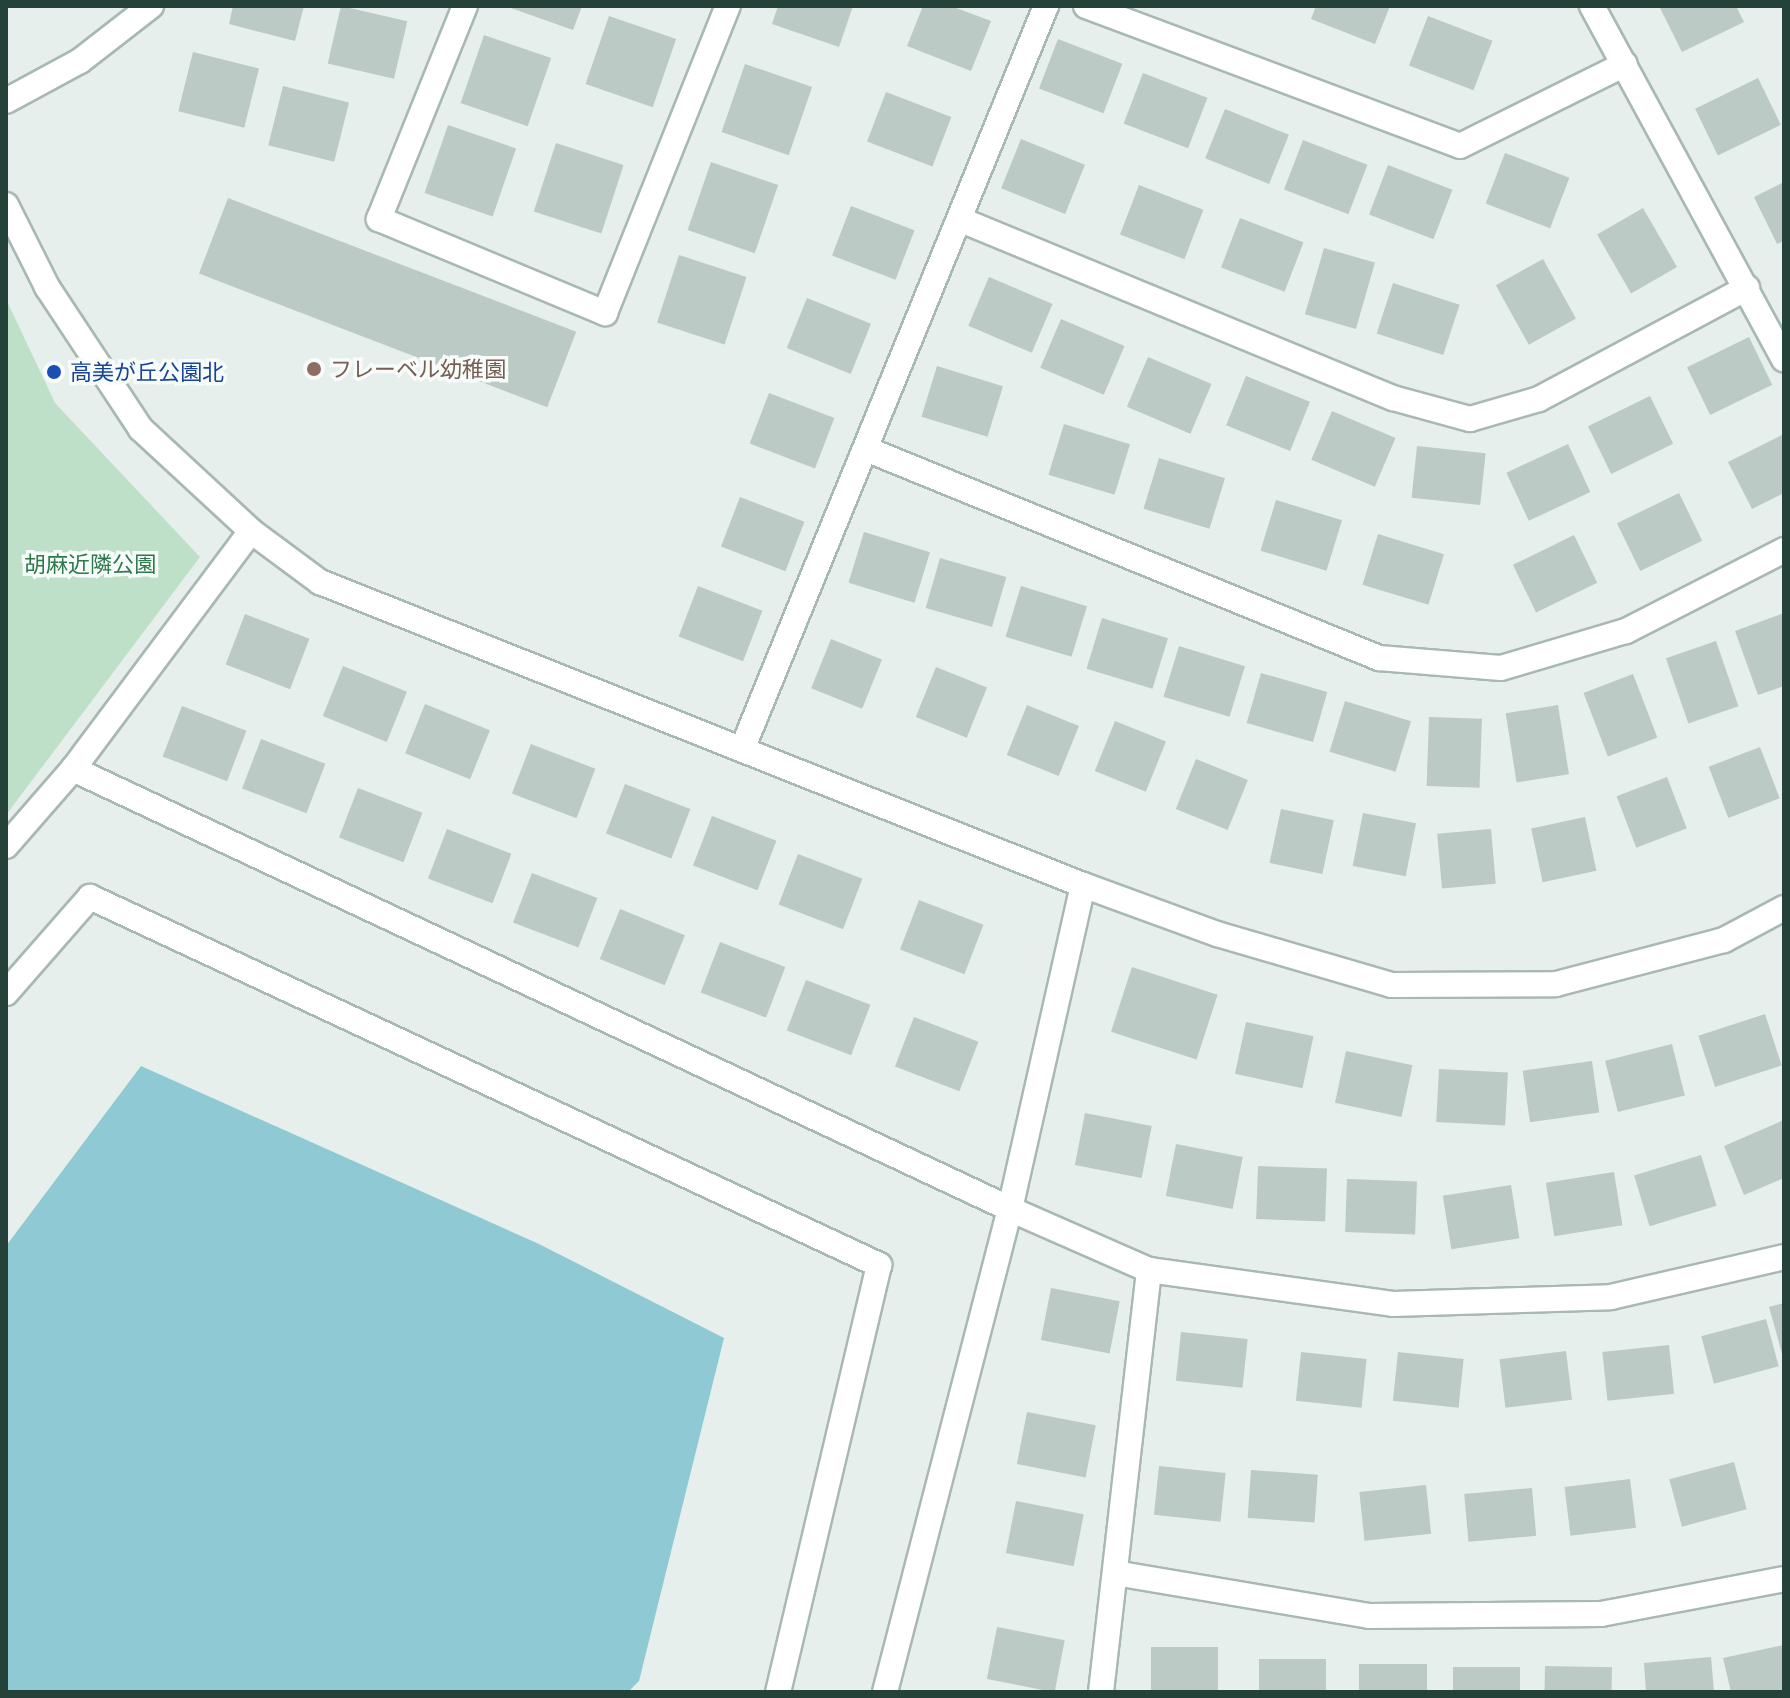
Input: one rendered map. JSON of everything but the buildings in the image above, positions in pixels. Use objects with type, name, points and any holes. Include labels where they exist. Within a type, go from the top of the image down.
[{"type":"street","points":[[6,101],[80,61],[151,6]]},
{"type":"street","points":[[465,6],[379,219],[605,313],[728,6]]},
{"type":"street","points":[[743,747],[1046,6]]},
{"type":"street","points":[[1086,6],[1460,146],[1625,64]]},
{"type":"street","points":[[1592,6],[1784,359]]},
{"type":"street","points":[[6,205],[47,287],[141,429],[251,531],[320,582],[743,747],[1083,885],[1217,934],[1391,985],[1556,984],[1724,940],[1784,908]]},
{"type":"street","points":[[961,220],[1393,398],[1470,419],[1539,399],[1747,288]]},
{"type":"street","points":[[866,449],[1379,658],[1501,668],[1626,631],[1784,550]]},
{"type":"street","points":[[6,846],[73,769],[251,531]]},
{"type":"street","points":[[73,769],[1010,1209],[1149,1270],[1393,1304],[1611,1297],[1784,1257]]},
{"type":"street","points":[[885,1692],[1010,1209],[1083,885]]},
{"type":"street","points":[[6,993],[90,897],[879,1265],[778,1692]]},
{"type":"street","points":[[1101,1692],[1149,1270]]},
{"type":"street","points":[[1115,1573],[1369,1616],[1601,1614],[1784,1579]]},
{"type":"green space","name":"胡麻近隣公園","points":[[6,299],[55,403],[200,557],[6,815]]},
{"type":"water","points":[[141,1066],[539,1244],[724,1338],[639,1681],[628,1692],[6,1692],[6,1246]]},
{"type":"place","name":"フレーベル幼稚園","points":[[314,369]]},
{"type":"place","name":"高美が丘公園北","points":[[54,372]]}]
